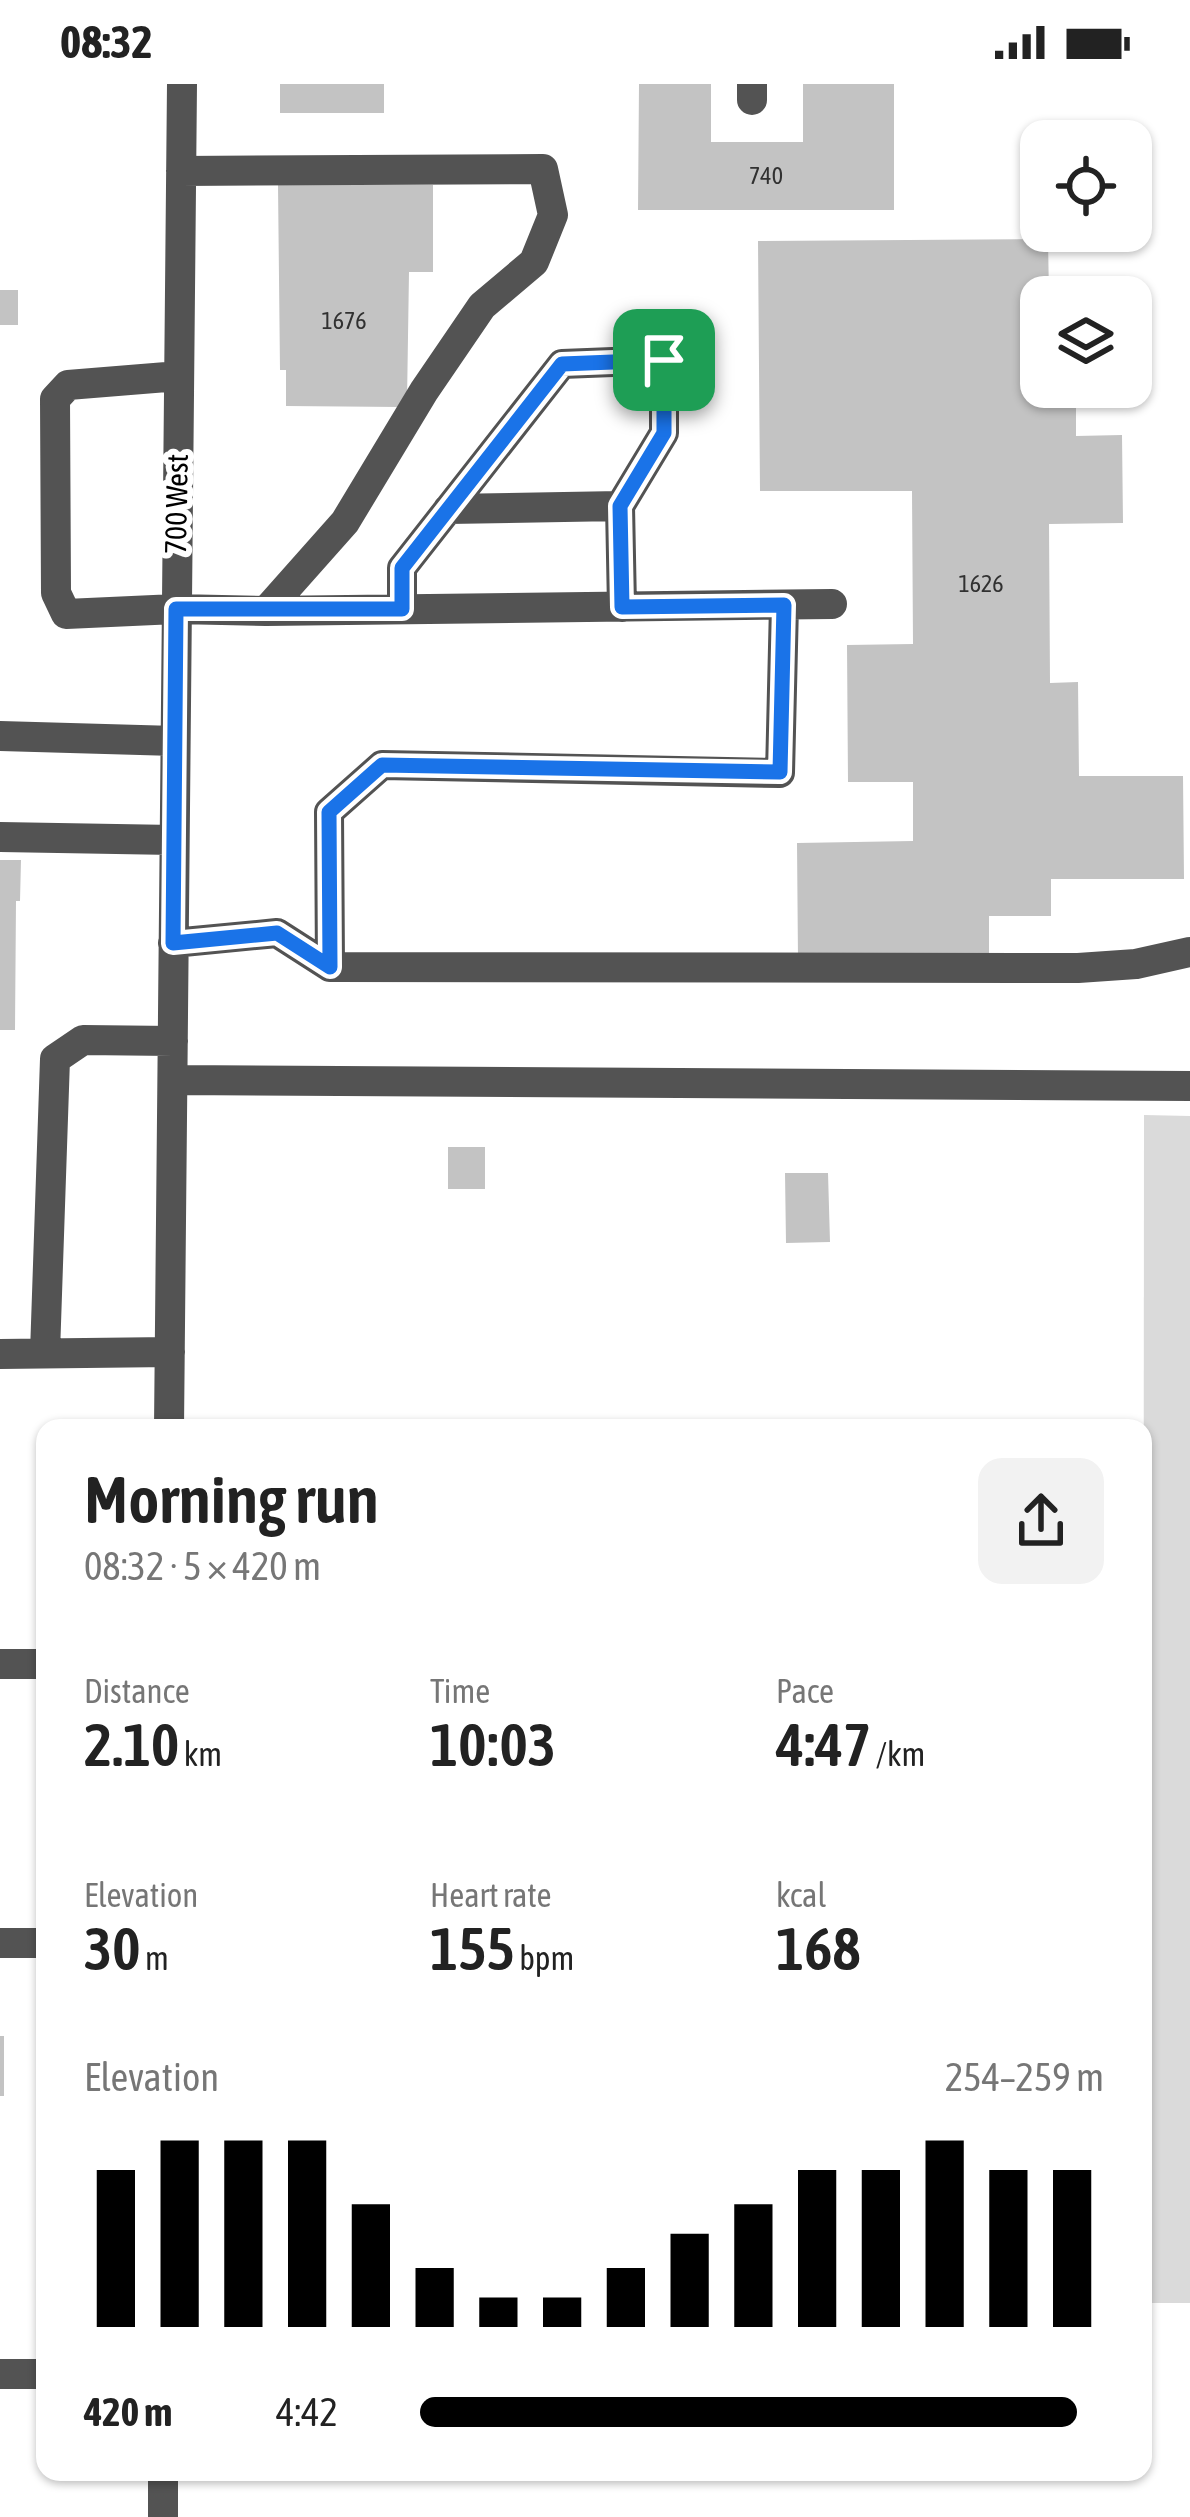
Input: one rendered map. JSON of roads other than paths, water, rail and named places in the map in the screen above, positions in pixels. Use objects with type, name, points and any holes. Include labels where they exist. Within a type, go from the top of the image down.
[{"type":"street","name":"700 West","points":[[169,1419],[182,84]]},
{"type":"street","points":[[181,171],[543,169],[553,215],[534,262],[482,305],[345,522],[266,610]]},
{"type":"street","points":[[402,609],[402,568],[562,364],[664,360],[664,433],[620,506],[622,607]]},
{"type":"street","points":[[178,376],[68,385],[55,399],[56,593],[66,614],[832,604]]},
{"type":"street","points":[[448,509],[620,506]]},
{"type":"street","points":[[330,967],[329,812],[382,765],[780,772],[784,605]]},
{"type":"street","points":[[0,736],[175,741]]},
{"type":"street","points":[[0,837],[174,840]]},
{"type":"street","points":[[173,943],[277,933],[330,967],[1078,968],[1136,964],[1190,952]]},
{"type":"street","points":[[45,1353],[55,1059],[83,1040],[173,1042]]},
{"type":"street","points":[[173,1080],[1190,1086]]},
{"type":"street","points":[[0,1354],[170,1352]]},
{"type":"street","points":[[0,1664],[36,1664]]},
{"type":"street","points":[[0,1943],[36,1943]]},
{"type":"street","points":[[0,2374],[36,2374]]},
{"type":"street","points":[[163,2481],[163,2517]]}]
